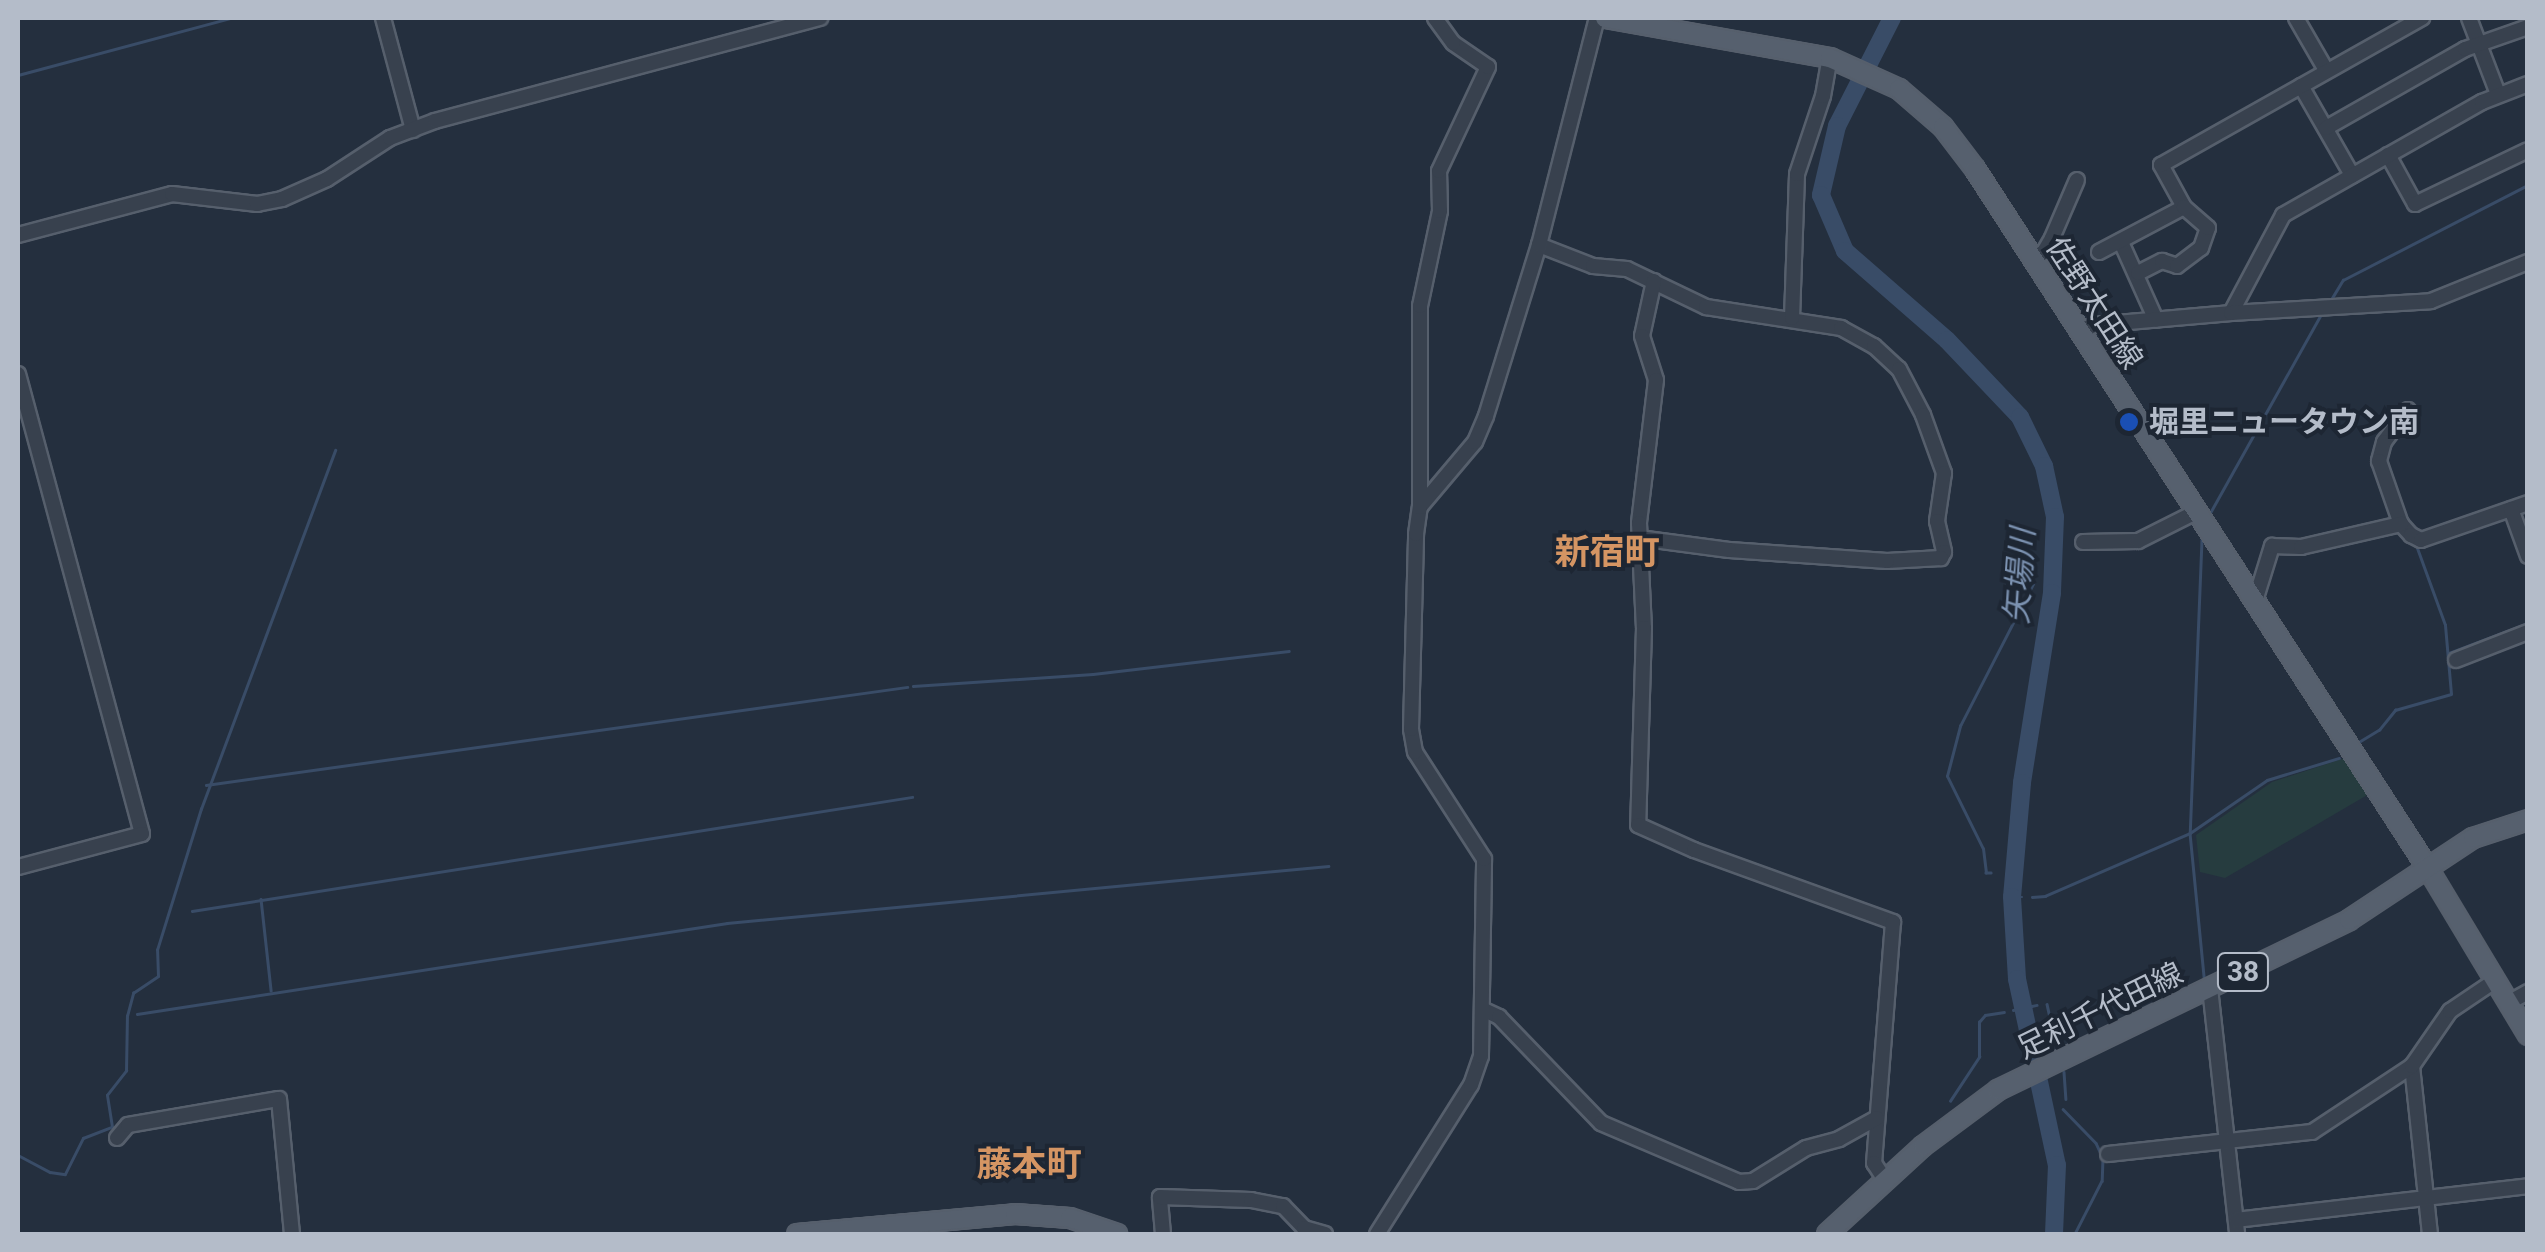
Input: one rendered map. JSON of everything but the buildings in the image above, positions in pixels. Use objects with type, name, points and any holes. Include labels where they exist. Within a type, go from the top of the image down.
[{"type":"main road","name":"佐野太田線","points":[[1601,18],[1852,65],[1923,107],[1944,128],[2426,866],[2528,1035]]},
{"type":"main road","name":"足利千代田線","points":[[1827,1234],[1962,1114],[2021,1079],[2349,920],[2472,838],[2528,820]]},
{"type":"main road","points":[[797,1234],[1015,1214],[1070,1218],[1117,1234]]},
{"type":"street","points":[[383,18],[413,130]]},
{"type":"street","points":[[18,234],[172,194],[257,204],[282,199],[328,179],[374,146],[413,130],[820,18]]},
{"type":"street","points":[[1377,1234],[1470,1085],[1481,1056],[1484,859],[1415,752],[1411,729],[1420,507],[1420,306],[1440,211],[1438,171],[1488,66],[1452,42],[1435,18]]},
{"type":"street","points":[[1420,507],[1475,442],[1539,244],[1601,18]]},
{"type":"street","points":[[2296,18],[2326,70]]},
{"type":"street","points":[[2138,273],[2162,261],[2177,266],[2201,248],[2208,228],[2184,208],[2162,166],[2421,18]]},
{"type":"street","points":[[2469,18],[2498,94]]},
{"type":"street","points":[[2326,128],[2479,44],[2528,27]]},
{"type":"street","points":[[1792,318],[1796,174],[1824,96],[1830,58]]},
{"type":"street","points":[[2231,313],[2283,215],[2498,94],[2528,84]]},
{"type":"street","points":[[2301,86],[2352,175]]},
{"type":"street","points":[[2388,155],[2416,204],[2528,150]]},
{"type":"street","points":[[2032,259],[2044,252],[2077,180]]},
{"type":"street","points":[[2099,252],[2184,208]]},
{"type":"street","points":[[2121,242],[2156,320]]},
{"type":"street","points":[[1539,244],[1593,266],[1627,269],[1706,307],[1840,328],[1874,346],[1899,369],[1923,414],[1944,473],[1936,528],[1944,555],[1896,562],[1729,550],[1639,538]]},
{"type":"street","points":[[2080,332],[2094,325],[2431,301],[2528,262]]},
{"type":"street","points":[[1654,281],[1642,336],[1656,380],[1639,538],[1644,628],[1638,825],[1694,850],[1893,922],[1874,1163],[1885,1180]]},
{"type":"street","points":[[18,374],[142,834],[18,866]]},
{"type":"street","points":[[2408,410],[2384,442],[2379,461],[2400,524],[2421,540],[2528,503]]},
{"type":"street","points":[[2511,509],[2528,556]]},
{"type":"street","points":[[2084,542],[2138,541],[2196,512]]},
{"type":"street","points":[[2255,601],[2272,546],[2301,547],[2400,524]]},
{"type":"street","points":[[2456,660],[2528,632]]},
{"type":"street","points":[[2108,1154],[2312,1132],[2412,1066],[2450,1012],[2496,980]]},
{"type":"street","points":[[2210,988],[2236,1227],[2528,1186]]},
{"type":"street","points":[[2510,1002],[2528,992]]},
{"type":"street","points":[[1482,1009],[1498,1018],[1601,1122],[1739,1182],[1753,1180],[1806,1148],[1839,1139],[1877,1118]]},
{"type":"street","points":[[2412,1066],[2430,1234]]},
{"type":"street","points":[[116,1138],[128,1125],[280,1099],[292,1234]]},
{"type":"street","points":[[1162,1234],[1160,1196],[1261,1202],[1290,1210],[1304,1228],[1325,1234]]},
{"type":"green space","points":[[2345,758],[2369,794],[2225,878],[2200,872],[2196,835],[2272,782]]},
{"type":"waterway","points":[[18,75],[230,18]]},
{"type":"waterway","name":"矢場川","points":[[1892,18],[1837,126],[1821,195],[1845,251],[1947,340],[2020,417],[2044,466],[2055,517],[2052,593],[2022,783],[2012,897],[2017,979],[2057,1165],[2054,1234]]},
{"type":"waterway","points":[[2332,298],[2343,280],[2528,185]]},
{"type":"waterway","points":[[2210,513],[2322,313]]},
{"type":"waterway","points":[[18,1155],[50,1172],[65,1174],[83,1138],[112,1127],[107,1095],[126,1071],[127,1016],[133,993],[158,976],[157,950],[201,809],[335,450]]},
{"type":"waterway","points":[[2202,540],[2190,833],[2204,977]]},
{"type":"waterway","points":[[2357,743],[2379,730],[2395,710],[2451,694],[2445,625],[2417,548]]},
{"type":"waterway","points":[[1991,873],[1986,873],[1983,849],[1947,776],[1960,726],[2033,584]]},
{"type":"waterway","points":[[2449,653],[2528,623]]},
{"type":"waterway","points":[[913,686],[1093,674],[1289,651]]},
{"type":"waterway","points":[[206,785],[907,687]]},
{"type":"waterway","points":[[2032,897],[2045,896],[2190,833],[2267,780],[2339,758]]},
{"type":"waterway","points":[[192,911],[912,797]]},
{"type":"waterway","points":[[137,1014],[727,923],[1328,866]]},
{"type":"waterway","points":[[2006,874],[2014,874]]},
{"type":"waterway","points":[[2012,897],[2022,897]]},
{"type":"waterway","points":[[261,899],[271,990]]},
{"type":"waterway","points":[[2047,1004],[2056,1045]]},
{"type":"waterway","name":"矢場川","points":[[2013,1010],[2036,1005]]},
{"type":"waterway","points":[[1950,1101],[1979,1057],[1979,1022],[1985,1015],[2004,1012]]},
{"type":"waterway","points":[[2064,1072],[2066,1099]]},
{"type":"waterway","points":[[2063,1109],[2096,1143],[2103,1158],[2102,1181],[2075,1234]]},
{"type":"place","name":"堀里ニュータウン南","points":[[2129,422]]},
{"type":"district","name":"新宿町","points":[[1607,553]]},
{"type":"district","name":"藤本町","points":[[1029,1165]]}]
